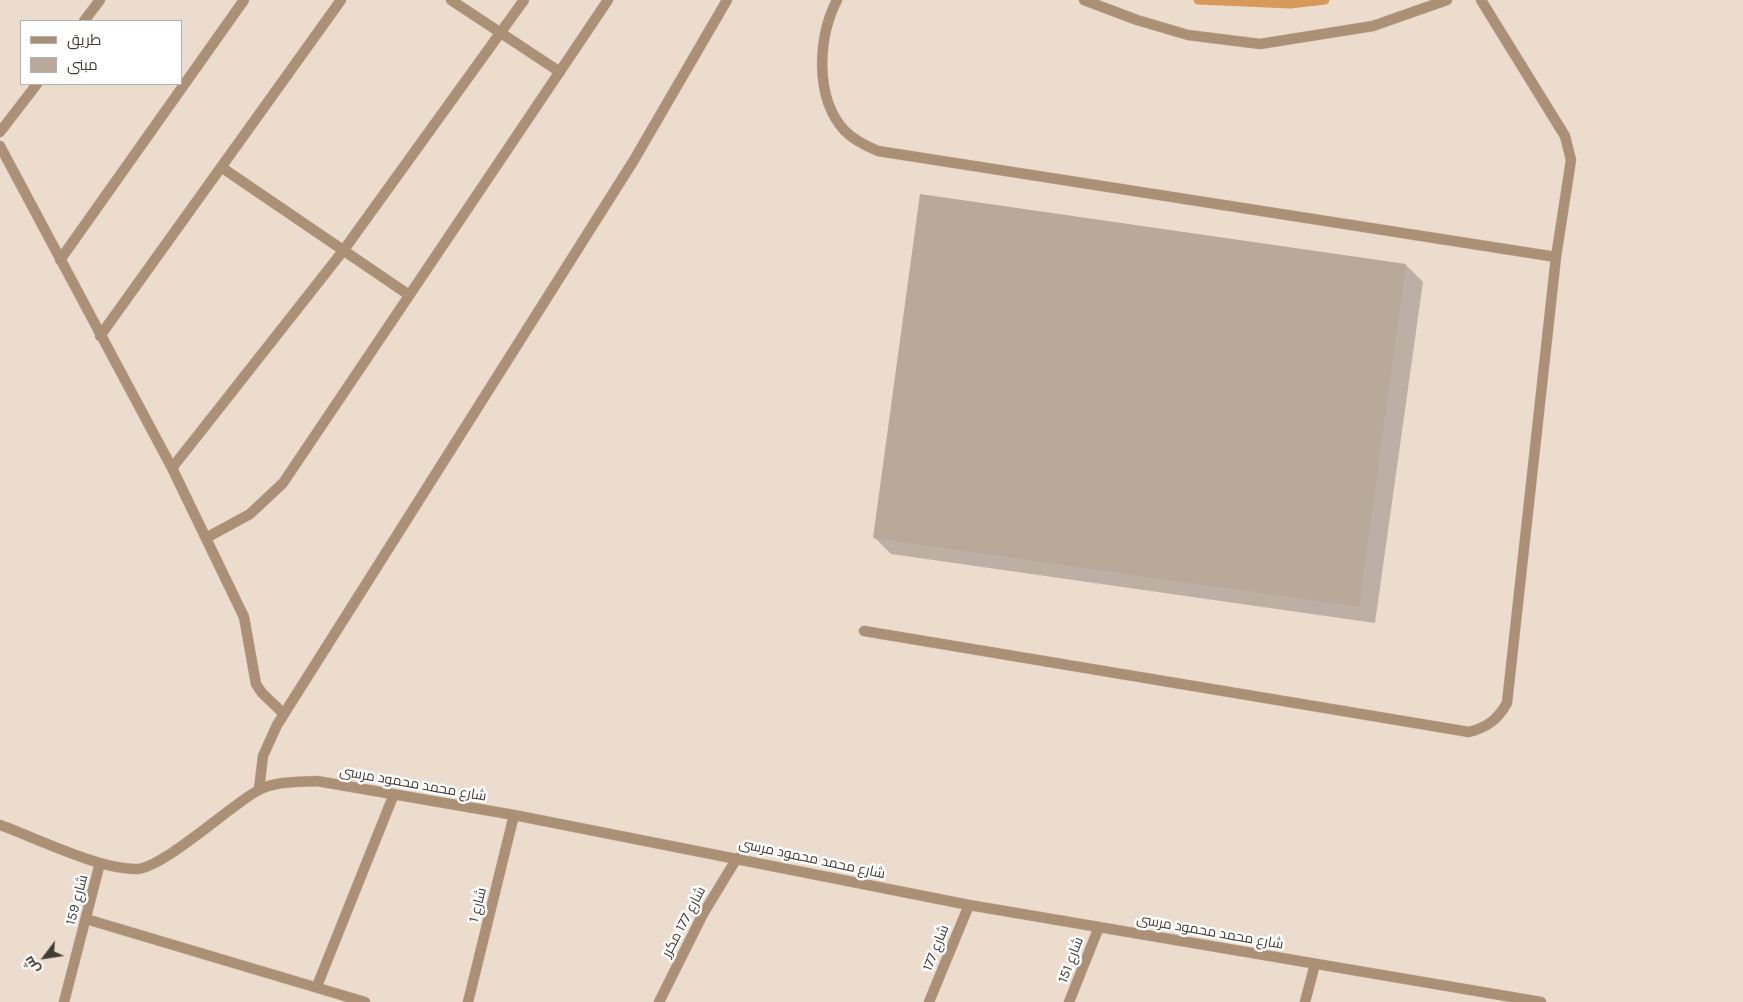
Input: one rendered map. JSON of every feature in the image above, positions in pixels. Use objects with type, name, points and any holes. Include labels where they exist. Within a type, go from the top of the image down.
[{"type":"street","points":[[85,20],[100,0]]},
{"type":"street","points":[[60,260],[244,0]]},
{"type":"street","points":[[100,336],[341,0]]},
{"type":"street","points":[[451,0],[560,72]]},
{"type":"street","points":[[172,468],[343,251],[524,0]]},
{"type":"street","points":[[206,538],[250,514],[283,483],[608,0]]},
{"type":"street","points":[[258,789],[263,756],[284,714],[634,160],[727,0]]},
{"type":"street","points":[[837,0],[827,18],[822,55],[825,88],[832,110],[845,130],[861,143],[878,151],[1556,257]]},
{"type":"street","points":[[1084,0],[1137,20],[1188,35],[1260,44],[1373,26],[1447,0]]},
{"type":"street","points":[[864,631],[1469,732],[1484,728],[1495,720],[1507,703],[1556,257],[1571,160],[1565,136],[1481,0]]},
{"type":"street","points":[[0,132],[36,85]]},
{"type":"street","points":[[0,146],[172,468],[244,617],[256,684],[262,693],[284,714]]},
{"type":"street","points":[[221,167],[409,295]]},
{"type":"street","name":"شارع محمد محمود مرسى","points":[[0,825],[112,867],[138,869],[154,863],[258,789],[297,782],[317,781],[514,815],[968,905],[1541,1002]]},
{"type":"street","points":[[317,986],[394,794]]},
{"type":"street","name":"شارع 1","points":[[468,1002],[514,815]]},
{"type":"street","name":"شارع 177 مكرر","points":[[659,1002],[703,914],[737,858]]},
{"type":"street","name":"شارع 159","points":[[64,1002],[100,863]]},
{"type":"street","name":"شارع 177","points":[[929,1002],[968,905]]},
{"type":"street","points":[[86,919],[317,986],[365,1002]]},
{"type":"street","name":"شارع 151","points":[[1070,1002],[1099,927]]},
{"type":"street","points":[[1305,1002],[1315,964]]},
{"type":"building","points":[[920,194],[1406,264],[1359,607],[873,538]]},
{"type":"waterway","points":[[1198,0],[1290,4],[1325,0]]}]
